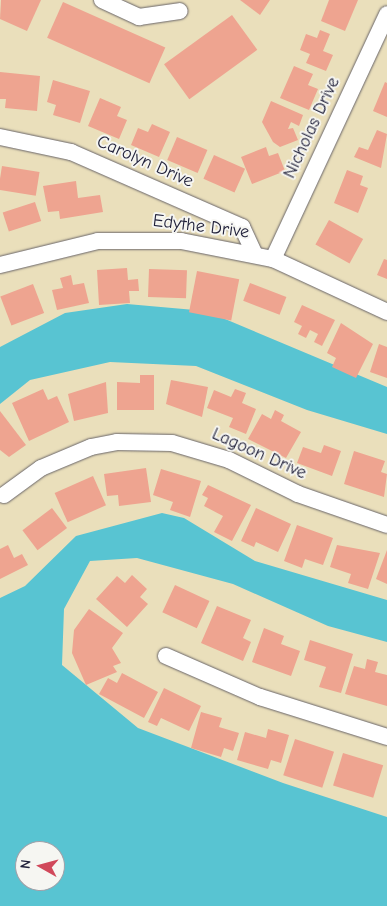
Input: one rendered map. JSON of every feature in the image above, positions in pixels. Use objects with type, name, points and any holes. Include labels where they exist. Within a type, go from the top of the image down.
[{"type":"street","points":[[102,0],[139,17],[180,11]]},
{"type":"street","name":"Nicholas Drive","points":[[273,259],[380,46],[387,14]]},
{"type":"street","name":"Carolyn Drive","points":[[0,137],[71,152],[242,227],[254,253]]},
{"type":"street","name":"Edythe Drive","points":[[0,265],[98,241],[181,241],[254,253],[273,259],[387,312]]},
{"type":"street","name":"Lagoon Drive","points":[[4,495],[41,468],[90,447],[117,442],[172,443],[229,460],[298,494],[387,525]]},
{"type":"street","points":[[166,656],[260,697],[387,737]]},
{"type":"water","points":[[127,304],[206,311],[387,387],[387,434],[307,410],[196,366],[110,362],[30,380],[0,404],[0,347],[65,313]]},
{"type":"water","points":[[162,513],[184,518],[255,561],[387,600],[387,642],[328,626],[233,584],[137,558],[90,561],[64,609],[62,665],[138,728],[283,783],[387,817],[387,906],[0,906],[0,598],[25,586],[76,536]]},
{"type":"building","points":[[1,0],[41,0],[27,31],[0,19]]},
{"type":"building","points":[[240,0],[270,0],[260,15]]},
{"type":"building","points":[[329,0],[358,0],[345,31],[321,21]]},
{"type":"building","points":[[63,2],[165,48],[149,83],[47,38]]},
{"type":"building","points":[[232,15],[257,50],[189,99],[164,64]]},
{"type":"building","points":[[320,30],[330,34],[323,51],[333,55],[326,71],[306,63],[310,54],[300,50],[306,34],[317,38]]},
{"type":"building","points":[[294,66],[313,74],[308,85],[318,89],[309,110],[280,98]]},
{"type":"building","points":[[0,72],[40,76],[37,111],[5,108],[6,99],[0,99]]},
{"type":"building","points":[[53,80],[90,91],[80,123],[53,115],[56,105],[47,102]]},
{"type":"building","points":[[385,82],[387,83],[387,117],[373,111]]},
{"type":"building","points":[[100,98],[121,107],[117,116],[127,120],[119,139],[88,126]]},
{"type":"building","points":[[271,101],[303,115],[299,126],[291,122],[288,129],[293,128],[298,140],[280,147],[273,142],[262,122]]},
{"type":"building","points":[[152,124],[170,132],[159,157],[131,145],[138,128],[148,132]]},
{"type":"building","points":[[377,130],[387,134],[381,168],[354,157],[359,147],[368,150]]},
{"type":"building","points":[[177,137],[207,150],[198,173],[167,160]]},
{"type":"building","points":[[266,147],[269,156],[278,153],[285,171],[252,184],[241,157]]},
{"type":"building","points":[[214,155],[245,169],[234,193],[203,179]]},
{"type":"building","points":[[2,166],[40,172],[36,196],[0,190]]},
{"type":"building","points":[[347,170],[363,176],[360,185],[368,188],[358,213],[334,203]]},
{"type":"building","points":[[76,181],[78,198],[100,195],[103,212],[60,219],[59,211],[48,212],[43,186]]},
{"type":"building","points":[[35,202],[41,221],[9,232],[3,213]]},
{"type":"building","points":[[329,220],[363,239],[350,263],[315,244]]},
{"type":"building","points":[[384,259],[387,260],[387,279],[377,275]]},
{"type":"building","points":[[127,268],[128,280],[138,279],[139,291],[129,291],[130,303],[99,305],[97,270]]},
{"type":"building","points":[[149,269],[187,270],[186,298],[148,297]]},
{"type":"building","points":[[197,271],[239,279],[231,320],[189,312]]},
{"type":"building","points":[[71,275],[73,285],[84,283],[89,303],[57,310],[52,290],[63,288],[60,278]]},
{"type":"building","points":[[250,283],[286,297],[280,315],[243,301]]},
{"type":"building","points":[[33,284],[44,313],[11,325],[0,297]]},
{"type":"building","points":[[302,305],[335,320],[322,346],[314,342],[318,334],[310,330],[306,338],[298,334],[302,326],[294,322]]},
{"type":"building","points":[[341,323],[373,344],[356,378],[332,367],[336,358],[327,353]]},
{"type":"building","points":[[379,344],[387,347],[387,378],[370,372]]},
{"type":"building","points":[[140,375],[154,375],[154,410],[117,410],[117,382],[140,383]]},
{"type":"building","points":[[171,380],[208,387],[202,417],[166,404]]},
{"type":"building","points":[[106,382],[108,413],[74,421],[68,394]]},
{"type":"building","points":[[43,389],[48,400],[57,396],[69,422],[29,441],[12,403]]},
{"type":"building","points":[[235,389],[246,393],[242,403],[256,409],[246,434],[229,427],[233,418],[207,408],[214,390],[231,397]]},
{"type":"building","points":[[275,410],[284,415],[281,421],[301,432],[286,458],[248,439],[262,414],[271,419]]},
{"type":"building","points":[[0,411],[26,445],[9,457],[0,450]]},
{"type":"building","points":[[324,445],[341,451],[332,476],[297,463],[303,447],[321,453]]},
{"type":"building","points":[[354,451],[385,461],[381,472],[387,474],[384,497],[344,484]]},
{"type":"building","points":[[146,468],[151,502],[119,506],[118,495],[107,496],[104,474]]},
{"type":"building","points":[[161,469],[201,481],[190,517],[170,510],[173,502],[153,495]]},
{"type":"building","points":[[93,476],[106,505],[68,522],[55,493]]},
{"type":"building","points":[[208,485],[251,505],[232,541],[214,532],[223,516],[204,506],[208,498],[202,495]]},
{"type":"building","points":[[52,508],[67,528],[37,550],[22,530]]},
{"type":"building","points":[[256,508],[291,524],[278,552],[256,542],[254,547],[241,541]]},
{"type":"building","points":[[297,525],[333,538],[323,565],[305,559],[302,568],[284,561]]},
{"type":"building","points":[[8,545],[14,558],[22,554],[28,565],[0,579],[0,549]]},
{"type":"building","points":[[337,545],[380,553],[368,589],[348,583],[351,574],[330,567]]},
{"type":"building","points":[[387,550],[387,584],[376,579]]},
{"type":"building","points":[[132,575],[147,589],[140,597],[148,604],[127,627],[96,599],[117,576],[125,583]]},
{"type":"building","points":[[175,585],[209,601],[197,628],[162,612]]},
{"type":"building","points":[[217,606],[251,620],[243,638],[251,642],[243,661],[201,643]]},
{"type":"building","points":[[89,609],[123,633],[112,648],[121,663],[113,666],[117,672],[86,685],[72,653],[74,630]]},
{"type":"building","points":[[264,628],[284,636],[281,644],[300,651],[291,676],[252,662]]},
{"type":"building","points":[[310,640],[353,654],[341,693],[319,687],[326,667],[304,660]]},
{"type":"building","points":[[367,659],[378,662],[375,672],[387,675],[387,706],[345,694],[354,666],[365,669]]},
{"type":"building","points":[[122,673],[158,692],[144,718],[99,694],[108,678],[117,683]]},
{"type":"building","points":[[164,688],[201,706],[189,731],[161,718],[157,726],[148,722]]},
{"type":"building","points":[[201,712],[222,718],[219,727],[239,733],[233,751],[224,748],[221,757],[191,748]]},
{"type":"building","points":[[268,729],[289,735],[281,763],[271,760],[268,769],[237,760],[245,732],[266,738]]},
{"type":"building","points":[[295,739],[334,752],[322,788],[283,775]]},
{"type":"building","points":[[343,753],[383,765],[373,798],[333,786]]}]
